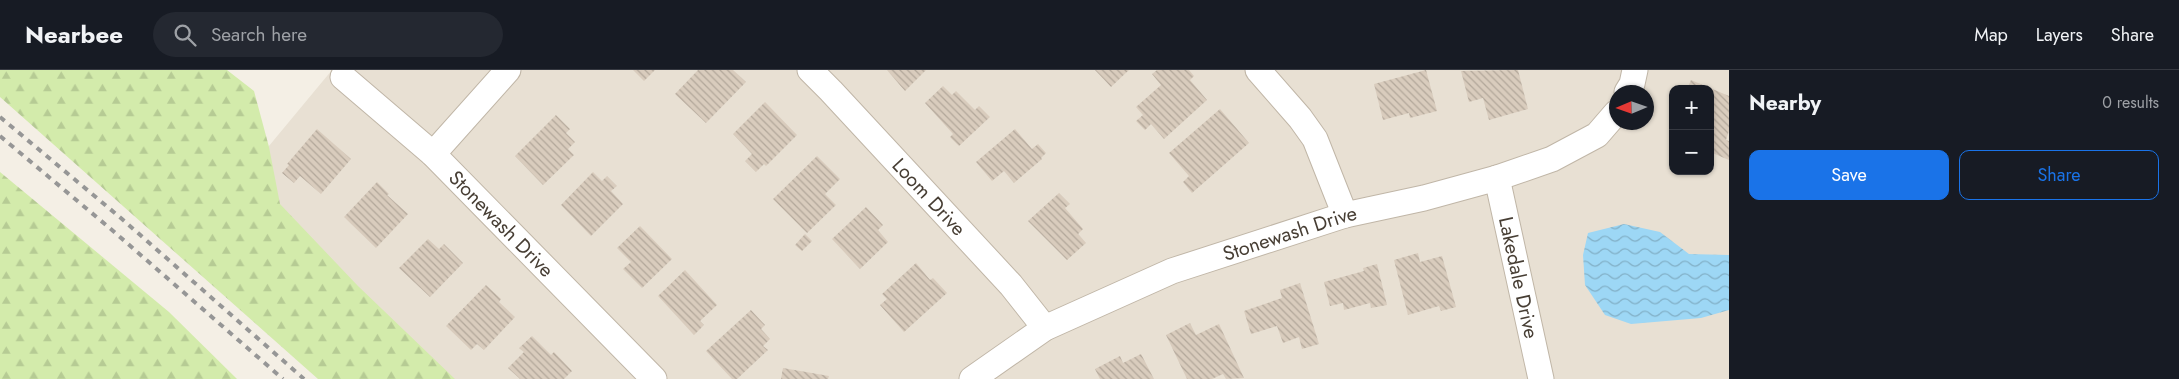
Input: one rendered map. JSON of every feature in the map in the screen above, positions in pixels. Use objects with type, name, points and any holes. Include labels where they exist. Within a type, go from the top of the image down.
[{"type":"street","points":[[433,154],[508,70]]},
{"type":"street","name":"Loom Drive","points":[[810,70],[1011,285],[1045,328]]},
{"type":"street","points":[[1258,70],[1300,118],[1315,139],[1345,215]]},
{"type":"street","points":[[1631,85],[1635,70]]},
{"type":"street","name":"Stonewash Drive","points":[[343,76],[433,154],[654,379]]},
{"type":"street","name":"Stonewash Drive","points":[[972,379],[1045,328],[1172,271],[1345,215],[1424,198],[1497,178],[1552,159],[1597,135],[1609,121]]},
{"type":"street","name":"Lakedale Drive","points":[[1497,178],[1541,379]]},
{"type":"shaded area","points":[[332,70],[1729,70],[1729,379],[393,379],[235,187]]},
{"type":"green space","points":[[0,70],[227,70],[254,91],[269,147],[280,204],[358,286],[455,379],[318,379],[0,97]]},
{"type":"green space","points":[[0,172],[169,312],[237,379],[0,379]]},
{"type":"water","points":[[1624,224],[1660,232],[1689,254],[1729,255],[1729,310],[1701,318],[1631,324],[1605,315],[1585,285],[1583,255],[1588,233]]},
{"type":"building","points":[[633,70],[655,70],[644,81]]},
{"type":"building","points":[[698,70],[733,70],[746,82],[706,123],[675,94]]},
{"type":"building","points":[[887,70],[926,70],[905,91]]},
{"type":"building","points":[[1095,70],[1129,70],[1111,87]]},
{"type":"building","points":[[1157,70],[1189,70],[1194,76],[1190,80],[1207,100],[1164,139],[1151,124],[1145,130],[1136,121],[1143,115],[1136,107],[1161,85],[1152,74]]},
{"type":"building","points":[[1426,70],[1437,111],[1410,118],[1409,113],[1383,120],[1374,84]]},
{"type":"building","points":[[1518,70],[1528,109],[1489,120],[1483,98],[1469,102],[1461,71]]},
{"type":"building","points":[[1691,80],[1703,85],[1689,85]]},
{"type":"building","points":[[943,86],[952,95],[956,91],[975,110],[979,106],[990,117],[959,146],[950,137],[953,134],[925,103]]},
{"type":"building","points":[[1714,90],[1729,96],[1729,131],[1726,140],[1729,141],[1729,160],[1714,154]]},
{"type":"building","points":[[765,102],[797,135],[766,166],[764,164],[756,172],[745,161],[752,154],[733,134]]},
{"type":"building","points":[[1220,109],[1249,143],[1192,193],[1183,182],[1189,176],[1169,153]]},
{"type":"building","points":[[556,115],[570,129],[566,133],[575,142],[568,149],[574,155],[543,185],[515,156]]},
{"type":"building","points":[[317,129],[351,159],[321,194],[300,176],[294,183],[282,173],[289,165],[287,164]]},
{"type":"building","points":[[1015,129],[1032,149],[1038,144],[1046,153],[1042,159],[1014,183],[1004,171],[992,181],[976,162]]},
{"type":"building","points":[[817,156],[840,179],[825,194],[836,205],[807,233],[773,199]]},
{"type":"building","points":[[593,172],[602,181],[607,176],[617,186],[611,191],[623,204],[591,236],[561,205]]},
{"type":"building","points":[[377,182],[389,194],[387,195],[408,214],[376,248],[344,217]]},
{"type":"building","points":[[1059,193],[1070,204],[1065,208],[1083,229],[1078,234],[1086,243],[1067,260],[1028,221]]},
{"type":"building","points":[[866,207],[883,225],[878,230],[888,242],[860,269],[832,239]]},
{"type":"building","points":[[640,226],[672,259],[642,288],[623,269],[631,262],[617,248]]},
{"type":"building","points":[[805,234],[812,241],[802,251],[795,245]]},
{"type":"building","points":[[428,239],[439,249],[444,244],[463,263],[430,297],[399,268]]},
{"type":"building","points":[[1418,253],[1420,262],[1442,256],[1456,307],[1441,311],[1439,306],[1408,315],[1394,260]]},
{"type":"building","points":[[916,263],[930,280],[933,278],[947,293],[904,332],[880,305],[887,299],[882,294]]},
{"type":"building","points":[[1377,264],[1387,305],[1371,308],[1370,303],[1344,310],[1343,303],[1330,306],[1324,282],[1364,271],[1363,268]]},
{"type":"building","points":[[685,270],[717,305],[700,321],[704,325],[694,335],[658,296]]},
{"type":"building","points":[[1300,283],[1319,344],[1302,349],[1299,337],[1283,343],[1277,326],[1251,334],[1244,311],[1282,298],[1280,290]]},
{"type":"building","points":[[486,285],[501,299],[499,302],[515,317],[484,350],[477,344],[471,350],[446,326]]},
{"type":"building","points":[[751,310],[765,325],[761,329],[770,339],[763,346],[768,350],[737,379],[732,379],[706,351]]},
{"type":"building","points":[[1190,323],[1196,335],[1219,324],[1244,378],[1226,379],[1223,374],[1212,379],[1187,379],[1166,335]]},
{"type":"building","points":[[532,336],[551,355],[554,352],[572,371],[564,379],[520,379],[508,368],[524,352],[519,348]]},
{"type":"building","points":[[1141,354],[1154,379],[1100,379],[1095,369],[1120,356],[1123,363]]},
{"type":"building","points":[[783,368],[829,376],[828,379],[781,379]]},
{"type":"railway","points":[[0,117],[122,219],[304,379]]},
{"type":"railway","points":[[0,136],[112,230],[283,379]]}]
